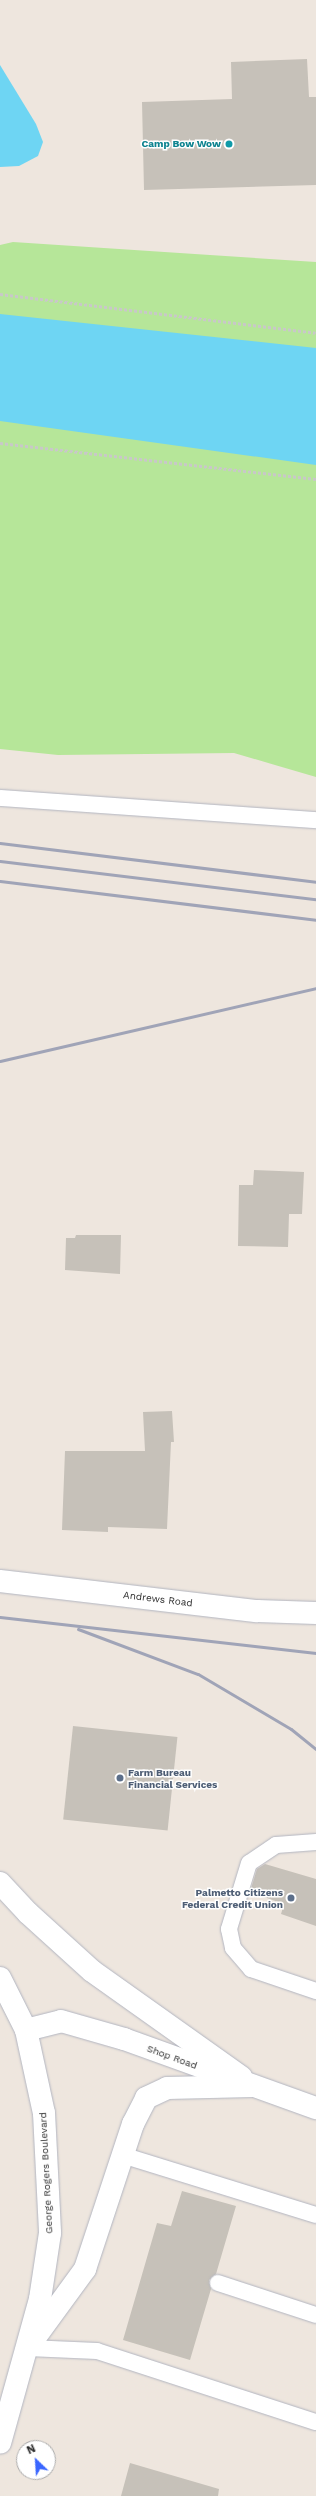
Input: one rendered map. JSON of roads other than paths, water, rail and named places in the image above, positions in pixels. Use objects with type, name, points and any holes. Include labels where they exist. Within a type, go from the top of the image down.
[{"type":"street","name":"Andrews Road","points":[[0,1581],[257,1611],[316,1614]]},
{"type":"street","points":[[0,1882],[28,1913],[92,1971],[254,2086]]},
{"type":"street","name":"George Rogers Boulevard","points":[[0,1978],[26,2030],[44,2113],[50,2233],[40,2299],[28,2348],[0,2443]]},
{"type":"street","name":"Shop Road","points":[[26,2030],[60,2021],[124,2039],[316,2108]]},
{"type":"street","points":[[28,2348],[85,2269],[122,2155],[146,2098],[167,2088],[254,2086]]},
{"type":"lane","points":[[0,798],[316,820]]},
{"type":"lane","points":[[316,1842],[276,1845],[249,1863],[229,1929],[233,1948],[251,1969],[316,1991]]},
{"type":"lane","points":[[122,2155],[316,2215]]},
{"type":"lane","points":[[218,2283],[316,2315]]},
{"type":"lane","points":[[28,2348],[97,2351],[316,2422]]},
{"type":"water","points":[[0,65],[36,124],[43,142],[38,156],[19,166],[0,167]]},
{"type":"water","points":[[0,314],[316,348],[316,465],[0,421]]},
{"type":"railway","points":[[0,843],[316,882]]},
{"type":"railway","points":[[0,861],[316,899]]},
{"type":"railway","points":[[0,881],[316,920]]},
{"type":"railway","points":[[0,1061],[316,988]]},
{"type":"railway","points":[[0,1617],[316,1653]]},
{"type":"railway","points":[[78,1629],[198,1674],[291,1729],[316,1749]]},
{"type":"place","name":"Camp Bow Wow","points":[[229,144]]},
{"type":"place","name":"Farm Bureau Financial Services","points":[[120,1778]]},
{"type":"place","name":"Palmetto Citizens Federal Credit Union","points":[[291,1898]]}]
